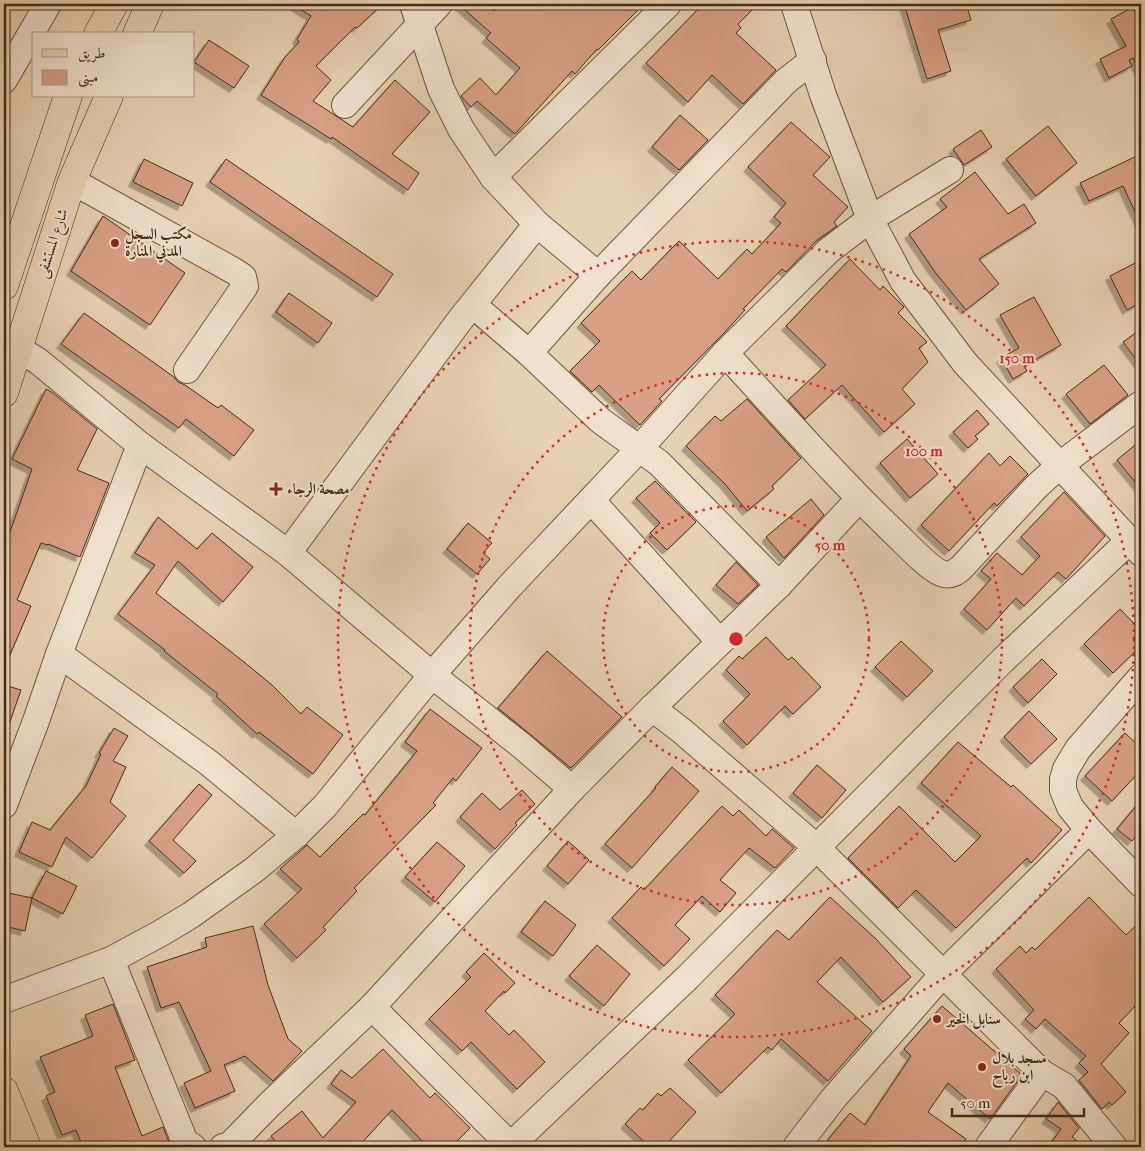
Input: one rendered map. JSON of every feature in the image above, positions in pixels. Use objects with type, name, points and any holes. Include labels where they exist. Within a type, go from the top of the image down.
[{"type":"main road","points":[[99,32],[114,4]]},
{"type":"main road","points":[[138,32],[150,4]]},
{"type":"main road","name":"شارع المستشفى","points":[[4,286],[67,98]]},
{"type":"main road","name":"شارع المستشفى","points":[[4,393],[72,181],[109,98]]},
{"type":"main road","points":[[4,1091],[27,1147]]},
{"type":"street","points":[[4,80],[12,44],[48,4]]},
{"type":"street","points":[[344,105],[416,14],[439,4]]},
{"type":"street","points":[[493,177],[668,4]]},
{"type":"street","points":[[372,1007],[511,1147],[687,978],[1002,661],[1135,547],[964,363],[903,281],[870,219],[844,154],[794,4]]},
{"type":"street","points":[[416,14],[441,89],[461,129],[493,177],[537,224],[598,275]]},
{"type":"street","points":[[529,353],[598,275],[786,81],[813,60]]},
{"type":"street","points":[[4,1000],[111,960],[191,915],[254,870],[296,835],[325,806],[432,675],[509,587],[639,449],[725,353],[828,251],[870,219],[950,170]]},
{"type":"street","points":[[72,181],[243,277],[245,286],[187,370]]},
{"type":"street","points":[[288,554],[473,305],[537,224]]},
{"type":"street","points":[[473,305],[529,353],[601,421],[659,463],[779,585]]},
{"type":"street","points":[[18,348],[38,361],[140,445],[288,554],[432,675],[522,746],[572,790]]},
{"type":"street","points":[[725,353],[858,499],[938,572],[945,575],[954,573],[1036,486],[1060,465],[1141,404]]},
{"type":"street","points":[[4,805],[140,445]]},
{"type":"street","points":[[223,1147],[230,1145],[270,1104],[372,1007],[572,790],[652,708],[779,585],[858,499]]},
{"type":"street","points":[[591,500],[720,642]]},
{"type":"street","points":[[60,654],[209,763],[296,835]]},
{"type":"street","points":[[1141,677],[1078,749],[1066,769],[1063,785],[1070,807],[1088,830],[1141,884]]},
{"type":"street","points":[[652,708],[682,731],[816,847],[1042,1073],[1064,1086],[1114,1147]]},
{"type":"street","points":[[796,1147],[833,1099],[944,974],[1088,830]]},
{"type":"street","points":[[111,960],[185,1142],[193,1147]]},
{"type":"street","points":[[988,1147],[1042,1073]]},
{"type":"building","points":[[292,4],[383,4],[357,28],[355,27],[316,66],[331,80],[313,101],[353,127],[395,80],[430,112],[392,154],[419,173],[408,190],[332,137],[331,139],[261,95],[285,57],[299,42],[297,39],[311,16]]},
{"type":"building","points":[[458,4],[486,4],[494,11],[501,4],[644,4],[597,49],[575,74],[572,71],[515,134],[477,101],[471,107],[461,96],[480,78],[496,95],[520,68],[486,38],[491,33]]},
{"type":"building","points":[[703,4],[758,4],[738,24],[741,28],[736,33],[776,70],[743,104],[712,75],[688,102],[646,63]]},
{"type":"building","points":[[904,4],[966,4],[971,20],[938,30],[951,71],[927,79]]},
{"type":"building","points":[[1133,7],[1141,24],[1141,74],[1133,58],[1129,60],[1132,66],[1109,78],[1100,59],[1126,46],[1111,19]]},
{"type":"building","points":[[209,40],[249,66],[234,88],[195,63]]},
{"type":"building","points":[[680,115],[708,140],[679,170],[652,147]]},
{"type":"building","points":[[791,122],[830,157],[813,175],[848,207],[834,222],[837,226],[817,240],[786,272],[782,269],[743,309],[745,310],[725,332],[659,399],[662,401],[640,425],[599,385],[592,392],[570,371],[600,341],[581,323],[632,271],[641,280],[679,241],[718,279],[747,249],[752,254],[781,223],[774,217],[786,203],[748,167]]},
{"type":"building","points":[[1048,126],[1077,163],[1036,196],[1006,159]]},
{"type":"building","points":[[981,130],[992,147],[964,165],[953,149]]},
{"type":"building","points":[[1141,154],[1141,225],[1123,186],[1089,201],[1080,183]]},
{"type":"building","points":[[144,159],[193,183],[182,206],[133,182]]},
{"type":"building","points":[[226,159],[393,274],[377,297],[210,182]]},
{"type":"building","points":[[975,172],[1008,214],[1024,204],[1036,223],[979,259],[999,284],[966,310],[935,272],[909,234],[947,207],[940,199]]},
{"type":"building","name":"مكتب السجل المدني المنارة","points":[[103,216],[185,273],[150,325],[71,271]]},
{"type":"building","points":[[850,259],[880,290],[883,286],[904,307],[898,313],[927,342],[919,348],[928,362],[902,389],[915,404],[884,432],[842,385],[805,419],[788,400],[826,365],[786,326]]},
{"type":"building","points":[[1141,260],[1141,302],[1127,310],[1110,276]]},
{"type":"building","points":[[289,293],[332,323],[318,343],[276,312]]},
{"type":"building","points":[[1034,297],[1061,345],[1024,366],[1027,371],[1013,379],[1001,358],[1019,348],[1000,315]]},
{"type":"building","points":[[84,313],[174,377],[178,382],[218,408],[221,405],[254,430],[234,456],[186,419],[179,428],[61,344]]},
{"type":"building","points":[[1141,329],[1141,366],[1123,342]]},
{"type":"building","points":[[1104,365],[1128,395],[1090,424],[1066,394]]},
{"type":"building","points":[[46,389],[97,429],[77,470],[109,483],[80,557],[41,543],[17,600],[31,606],[4,669],[4,533],[9,535],[32,469],[12,459]]},
{"type":"building","points":[[747,399],[801,458],[772,486],[774,489],[747,511],[725,484],[686,446],[715,416],[721,421]]},
{"type":"building","points":[[977,410],[989,424],[975,436],[978,439],[968,448],[953,432]]},
{"type":"building","points":[[907,439],[938,474],[910,498],[880,463]]},
{"type":"building","points":[[1141,440],[1141,489],[1117,460]]},
{"type":"building","points":[[989,453],[1000,466],[1010,456],[1028,474],[997,506],[994,503],[949,551],[921,525]]},
{"type":"building","points":[[655,481],[696,522],[667,550],[650,533],[660,523],[636,498]]},
{"type":"building","points":[[1064,492],[1105,536],[1066,579],[1058,572],[1024,606],[1016,598],[987,630],[964,609],[991,579],[981,571],[997,553],[1022,575],[1040,556],[1021,537]]},
{"type":"building","points":[[811,499],[824,515],[784,558],[766,537]]},
{"type":"building","points":[[158,517],[197,549],[212,533],[253,567],[223,602],[178,561],[156,593],[272,685],[301,714],[307,707],[343,735],[313,774],[259,732],[257,734],[216,696],[218,694],[118,614],[155,565],[135,553]]},
{"type":"building","points":[[468,523],[492,543],[483,553],[490,559],[477,574],[447,549]]},
{"type":"building","points":[[736,562],[758,585],[738,604],[716,585]]},
{"type":"building","points":[[1120,609],[1141,631],[1141,646],[1113,673],[1084,644]]},
{"type":"building","points":[[766,637],[788,660],[792,657],[821,687],[793,714],[785,706],[747,745],[723,721],[750,694],[726,670],[739,656],[742,659]]},
{"type":"building","points":[[901,641],[933,671],[907,697],[875,667]]},
{"type":"building","points":[[547,651],[622,717],[571,768],[498,708]]},
{"type":"building","points":[[1042,659],[1057,674],[1028,703],[1013,687]]},
{"type":"building","points":[[4,685],[21,690],[6,733],[4,733]]},
{"type":"building","points":[[430,709],[482,748],[456,781],[453,778],[433,803],[436,805],[354,888],[357,891],[323,927],[326,930],[297,958],[264,924],[302,889],[280,869],[307,845],[320,857],[363,814],[365,815],[417,751],[405,742]]},
{"type":"building","points":[[1029,711],[1057,739],[1031,764],[1004,737]]},
{"type":"building","points":[[114,728],[128,736],[113,761],[126,767],[110,802],[126,816],[92,858],[66,837],[52,867],[19,852],[32,822],[50,830],[86,786],[101,754],[99,753]]},
{"type":"building","points":[[1125,733],[1141,748],[1141,770],[1112,801],[1085,776]]},
{"type":"building","points":[[958,742],[1011,787],[1013,785],[1062,830],[1031,863],[1027,858],[956,928],[916,890],[898,908],[848,858],[899,806],[955,862],[981,836],[921,783]]},
{"type":"building","points":[[817,765],[846,790],[822,818],[793,793]]},
{"type":"building","points":[[672,767],[699,791],[632,868],[605,844],[656,788]]},
{"type":"building","points":[[199,784],[212,795],[173,840],[196,861],[184,873],[149,841]]},
{"type":"building","points":[[522,790],[535,804],[515,823],[517,825],[495,849],[460,817],[482,793],[500,810]]},
{"type":"building","points":[[1141,800],[1141,830],[1132,841],[1117,829]]},
{"type":"building","points":[[722,806],[733,816],[739,810],[766,836],[772,829],[794,848],[775,868],[749,848],[720,880],[736,893],[720,912],[702,896],[675,925],[690,939],[664,966],[612,918],[641,887],[644,890]]},
{"type":"building","points":[[568,841],[589,860],[568,884],[547,866]]},
{"type":"building","points":[[437,842],[465,866],[435,902],[405,877]]},
{"type":"building","points":[[46,871],[77,886],[63,914],[32,898]]},
{"type":"building","points":[[4,892],[32,898],[25,931],[4,926]]},
{"type":"building","points":[[830,897],[876,939],[911,977],[883,1002],[841,957],[817,982],[872,1031],[828,1081],[781,1039],[772,1050],[768,1047],[721,1093],[688,1060],[735,1014],[715,995],[777,930],[789,940]]},
{"type":"building","points":[[1089,897],[1126,935],[1141,921],[1141,1000],[1119,1023],[1129,1033],[1101,1064],[1126,1092],[1112,1105],[1109,1102],[1102,1109],[1079,1080],[1088,1072],[1079,1063],[1086,1056],[1045,1019],[1036,1029],[1025,1019],[1034,1010],[996,969],[1020,946],[1026,953],[1032,947],[1035,950]]},
{"type":"building","points":[[545,901],[576,925],[553,956],[521,932]]},
{"type":"building","points":[[253,926],[268,985],[288,1039],[302,1051],[273,1081],[245,1056],[224,1065],[235,1091],[195,1108],[184,1083],[211,1071],[179,1002],[161,1008],[147,967],[207,947],[205,938]]},
{"type":"building","points":[[597,945],[630,974],[604,1006],[569,976]]},
{"type":"building","points":[[484,953],[515,983],[505,993],[504,991],[485,1011],[509,1035],[514,1030],[545,1062],[517,1089],[471,1042],[462,1051],[429,1019],[471,977],[466,972]]},
{"type":"building","points":[[113,1004],[135,1060],[115,1067],[142,1136],[163,1127],[171,1147],[83,1147],[76,1130],[62,1135],[46,1096],[55,1092],[40,1057],[93,1036],[85,1015]]},
{"type":"building","points":[[942,1006],[1022,1075],[990,1119],[948,1083],[928,1112],[966,1139],[960,1147],[822,1147],[850,1113],[865,1125],[911,1056],[904,1049]]},
{"type":"building","points":[[383,1049],[430,1098],[435,1093],[470,1128],[451,1147],[428,1147],[392,1110],[358,1147],[280,1147],[271,1136],[302,1111],[323,1138],[356,1102],[331,1084],[341,1070],[352,1078]]},
{"type":"building","points":[[670,1088],[696,1112],[664,1147],[650,1147],[625,1124],[640,1108],[643,1110],[658,1093],[661,1096]]},
{"type":"building","points":[[1058,1102],[1079,1128],[1072,1137],[1086,1147],[1048,1147],[1061,1129],[1046,1119]]},
{"type":"place","name":"مكتب السجل المدني المنارة","points":[[115,243]]},
{"type":"place","name":"مصحة الرجاء","points":[[276,489]]},
{"type":"place","name":"سنابل الخير","points":[[937,1019]]},
{"type":"place","name":"مسجد بلال ابن رباح","points":[[982,1067]]}]
